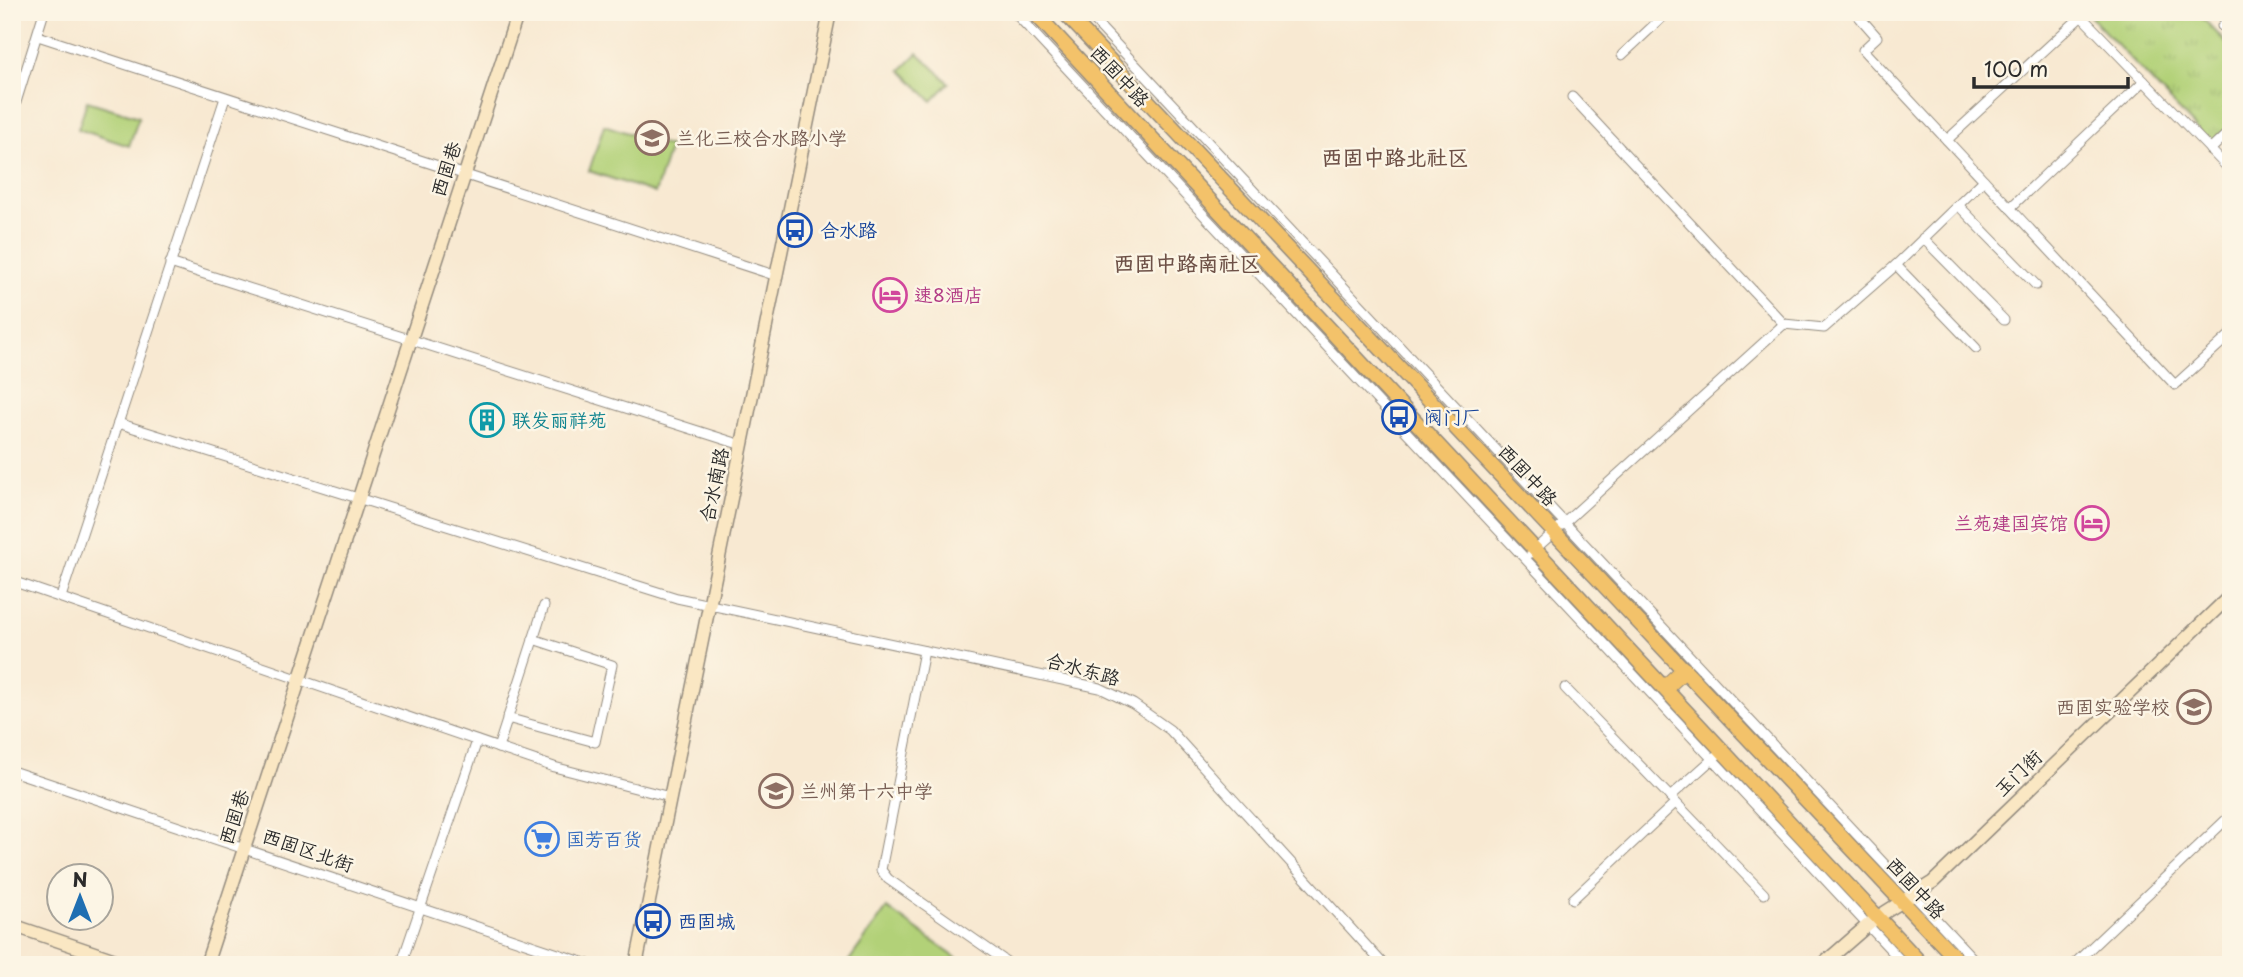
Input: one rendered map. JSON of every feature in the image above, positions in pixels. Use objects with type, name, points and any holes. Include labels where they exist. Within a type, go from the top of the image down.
[{"type":"highway","points":[[1666,687],[1684,670]]},
{"type":"main road","name":"西固中路","points":[[1034,12],[1666,687],[1719,754],[1872,921],[1922,965]]},
{"type":"main road","name":"西固中路","points":[[1064,12],[1558,526],[1684,670],[1909,899],[1962,965]]},
{"type":"main road","points":[[1149,135],[1166,118]]},
{"type":"street","points":[[12,115],[44,12]]},
{"type":"street","name":"西固巷","points":[[206,965],[518,12]]},
{"type":"street","name":"合水南路","points":[[636,965],[831,12]]},
{"type":"street","points":[[1014,12],[1525,559],[1719,754],[1573,899]]},
{"type":"street","points":[[1086,12],[1558,526],[1909,899],[1979,965]]},
{"type":"street","points":[[1622,55],[1668,12]]},
{"type":"street","points":[[1855,12],[1877,37],[1863,50],[2175,385],[2231,334]]},
{"type":"street","points":[[1947,140],[2084,14],[2231,172]]},
{"type":"street","points":[[2222,26],[2231,18]]},
{"type":"street","points":[[38,36],[776,276]]},
{"type":"street","points":[[2010,208],[2144,81]]},
{"type":"street","points":[[1572,97],[1784,324],[1824,328],[1896,265],[1984,180]]},
{"type":"street","points":[[61,597],[225,98]]},
{"type":"street","points":[[2210,150],[2231,130]]},
{"type":"street","points":[[1958,205],[2036,285]]},
{"type":"street","points":[[1923,238],[2004,320]]},
{"type":"street","points":[[170,263],[742,445]]},
{"type":"street","points":[[1896,265],[1976,348]]},
{"type":"street","points":[[1525,559],[1558,526],[1784,324]]},
{"type":"street","points":[[117,423],[358,499]]},
{"type":"street","name":"合水东路","points":[[358,499],[709,606],[1100,688],[1133,704],[1170,730],[1384,965]]},
{"type":"street","points":[[12,581],[299,682],[554,767],[670,797]]},
{"type":"street","name":"玉门街","points":[[1822,965],[1872,921],[1933,882],[2231,595]]},
{"type":"street","points":[[498,748],[544,606]]},
{"type":"street","points":[[508,718],[595,742],[612,665],[533,639]]},
{"type":"street","points":[[923,650],[881,870],[888,879],[1011,965]]},
{"type":"street","points":[[1565,688],[1764,894]]},
{"type":"street","points":[[401,965],[477,741]]},
{"type":"street","name":"西固区北街","points":[[12,771],[591,965]]},
{"type":"street","points":[[2073,965],[2231,815]]},
{"type":"street","points":[[1872,921],[1905,965]]},
{"type":"street","points":[[12,925],[130,965]]},
{"type":"green space","points":[[2086,12],[2197,12],[2231,48],[2231,125],[2211,144]]},
{"type":"green space","points":[[918,53],[949,83],[932,101],[901,70]]},
{"type":"green space","points":[[87,101],[139,117],[129,146],[78,129]]},
{"type":"green space","points":[[604,125],[670,147],[655,193],[589,171]]},
{"type":"green space","points":[[887,908],[966,965],[846,965]]},
{"type":"place","name":"兰化三校合水路小学","points":[[652,138]]},
{"type":"place","name":"合水路","points":[[795,230]]},
{"type":"place","name":"速8酒店","points":[[890,295]]},
{"type":"place","name":"阀门厂","points":[[1399,417]]},
{"type":"place","name":"联发丽祥苑","points":[[487,420]]},
{"type":"place","name":"兰苑建国宾馆","points":[[2092,523]]},
{"type":"place","name":"西固实验学校","points":[[2194,707]]},
{"type":"place","name":"兰州第十六中学","points":[[776,791]]},
{"type":"place","name":"国芳百货","points":[[542,839]]},
{"type":"place","name":"西固城","points":[[653,921]]},
{"type":"district","name":"西固中路北社区","points":[[1395,158]]},
{"type":"district","name":"西固中路南社区","points":[[1187,264]]}]
